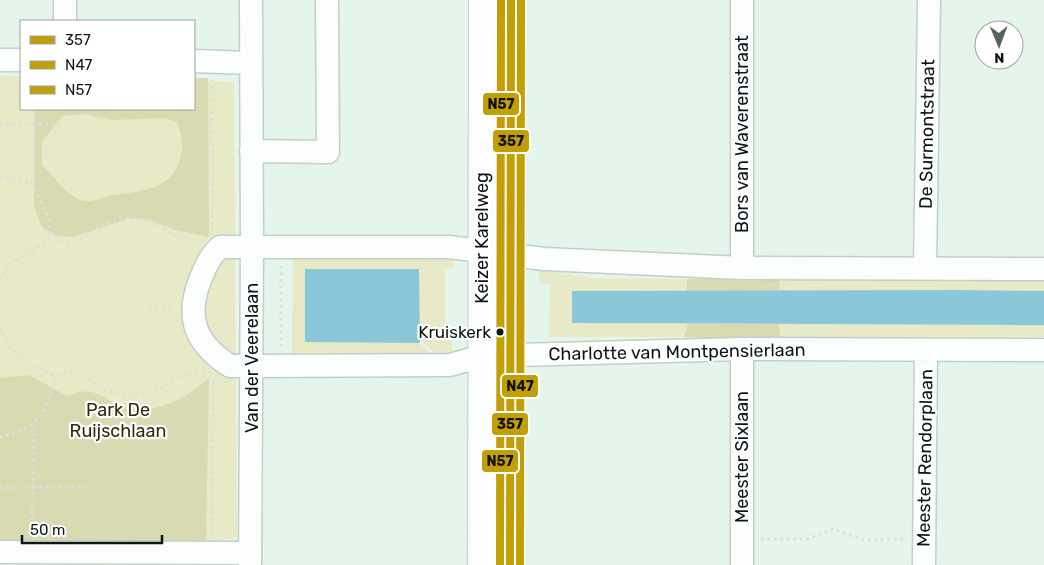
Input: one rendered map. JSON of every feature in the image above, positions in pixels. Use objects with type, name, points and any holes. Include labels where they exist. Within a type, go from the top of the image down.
[{"type":"main road","name":"Keizer Karelweg","points":[[482,565],[483,0]]},
{"type":"main road","name":"Keizer Karelweg","points":[[510,565],[511,0]]},
{"type":"street","points":[[65,0],[65,20]]},
{"type":"street","name":"Van der Veerelaan","points":[[250,559],[252,366],[251,0]]},
{"type":"street","points":[[251,151],[328,152],[327,0]]},
{"type":"street","name":"Bors van Waverenstraat","points":[[742,0],[742,268]]},
{"type":"street","name":"De Surmontstraat","points":[[924,267],[929,0]]},
{"type":"street","points":[[0,60],[20,60]]},
{"type":"street","points":[[203,62],[250,63]]},
{"type":"street","points":[[192,306],[209,257],[216,244],[281,248],[449,247],[544,259],[742,268],[1044,268]]},
{"type":"street","name":"Charlotte van Montpensierlaan","points":[[192,306],[194,322],[201,341],[215,356],[230,366],[450,365],[482,356],[742,349],[1044,350]]},
{"type":"street","name":"Meester Sixlaan","points":[[742,349],[742,565]]},
{"type":"street","name":"Meester Rendorplaan","points":[[924,565],[926,350]]},
{"type":"street","points":[[0,552],[30,552],[60,559],[212,553],[250,559]]},
{"type":"path","points":[[0,281],[7,266],[50,239],[66,242],[79,241],[89,237],[104,224],[122,218],[140,217],[189,241],[216,244],[203,62]]},
{"type":"path","points":[[33,110],[32,184],[49,218],[50,239]]},
{"type":"path","points":[[0,124],[65,125]]},
{"type":"path","points":[[0,176],[32,184]]},
{"type":"path","points":[[281,248],[281,366]]},
{"type":"path","points":[[149,307],[192,306]]},
{"type":"path","points":[[0,328],[10,347],[38,369],[55,376],[70,372],[86,377],[102,390],[126,396],[162,388],[175,378],[189,374],[213,374],[212,553]]},
{"type":"path","points":[[0,437],[22,432],[35,424],[48,402],[55,376]]},
{"type":"path","points":[[30,552],[35,424]]},
{"type":"path","points":[[0,488],[92,487]]},
{"type":"path","points":[[742,539],[807,539],[833,530],[864,540],[924,538]]},
{"type":"green space","name":"Park De Ruijschlaan","points":[[0,75],[20,76],[20,110],[195,110],[195,80],[234,82],[237,537],[212,543],[0,542]]},
{"type":"green space","points":[[195,78],[208,78],[209,237],[175,230],[148,219],[127,219],[74,237],[56,236],[42,227],[34,206],[35,110],[195,110]],"holes":[[[84,114],[113,120],[164,118],[177,122],[181,136],[181,154],[176,169],[170,177],[155,187],[92,201],[79,200],[68,192],[42,165],[42,141],[63,116]]]},
{"type":"green space","points":[[454,257],[454,268],[445,269],[445,336],[451,336],[453,357],[440,357],[419,339],[419,269],[305,269],[306,342],[420,343],[434,358],[292,355],[293,259]]},
{"type":"green space","points":[[539,269],[590,278],[687,279],[687,291],[572,291],[572,323],[688,324],[684,337],[549,337],[550,284],[540,283]]},
{"type":"green space","points":[[780,276],[1044,278],[1044,291],[779,291]]},
{"type":"green space","points":[[780,276],[779,291],[687,291],[687,279]]},
{"type":"green space","points":[[688,324],[779,324],[780,341],[684,337]]},
{"type":"green space","points":[[779,324],[1044,325],[1044,337],[780,341]]},
{"type":"green space","points":[[29,375],[67,396],[91,392],[121,405],[145,409],[168,404],[179,399],[209,378],[206,542],[0,540],[0,378]]},
{"type":"water","points":[[305,269],[419,269],[420,343],[305,342]]},
{"type":"water","points":[[572,291],[1044,291],[1044,325],[572,323]]},
{"type":"transit line","name":"N57","points":[[500,565],[501,0]]},
{"type":"transit line","name":"357","points":[[510,565],[511,0]]},
{"type":"transit line","name":"N47","points":[[520,565],[521,0]]},
{"type":"place","name":"Kruiskerk","points":[[500,332]]}]
